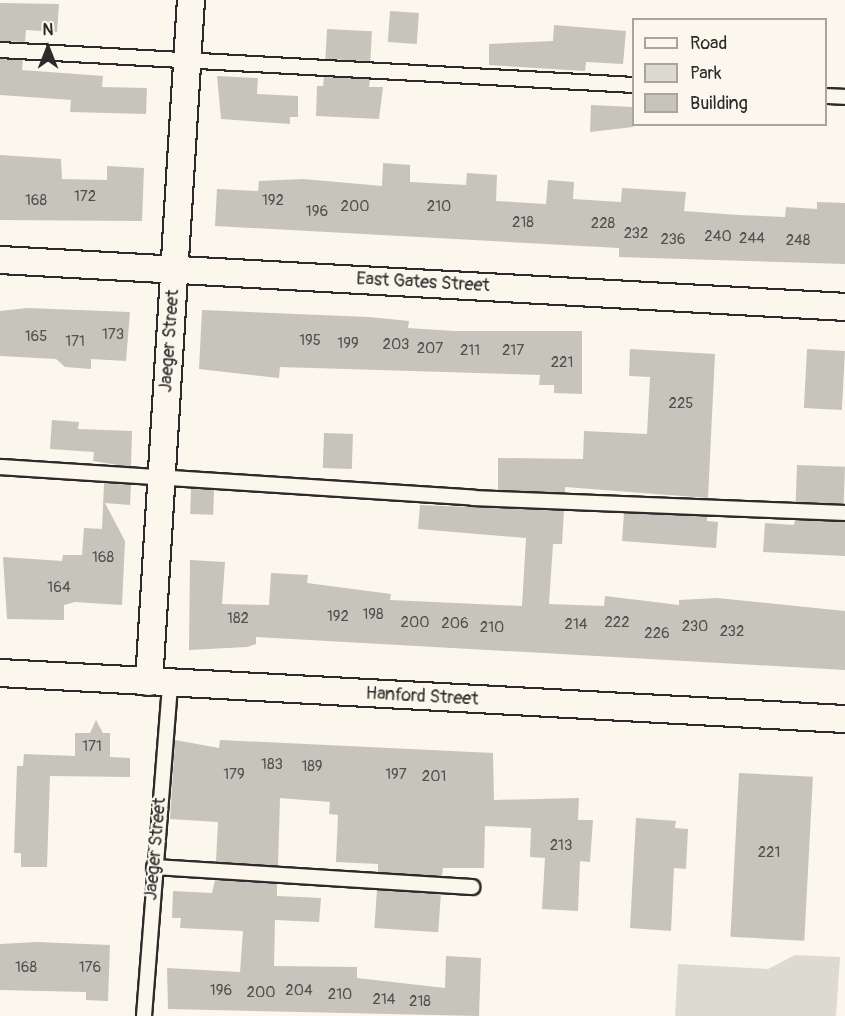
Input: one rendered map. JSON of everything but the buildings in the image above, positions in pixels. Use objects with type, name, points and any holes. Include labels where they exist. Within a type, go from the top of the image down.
[{"type":"street","name":"Jaeger Street","points":[[159,682],[162,476],[191,0]]},
{"type":"street","name":"East Gates Street","points":[[0,260],[845,307]]},
{"type":"street","name":"Hanford Street","points":[[0,673],[845,719]]},
{"type":"lane","points":[[0,50],[632,85]]},
{"type":"lane","points":[[827,96],[845,97]]},
{"type":"lane","points":[[0,467],[474,498],[845,513]]},
{"type":"lane","name":"Jaeger Street","points":[[144,1016],[154,867],[159,682]]},
{"type":"lane","points":[[154,867],[472,887]]},
{"type":"green space","points":[[795,955],[840,957],[836,1016],[675,1016],[678,964],[768,969]]}]
